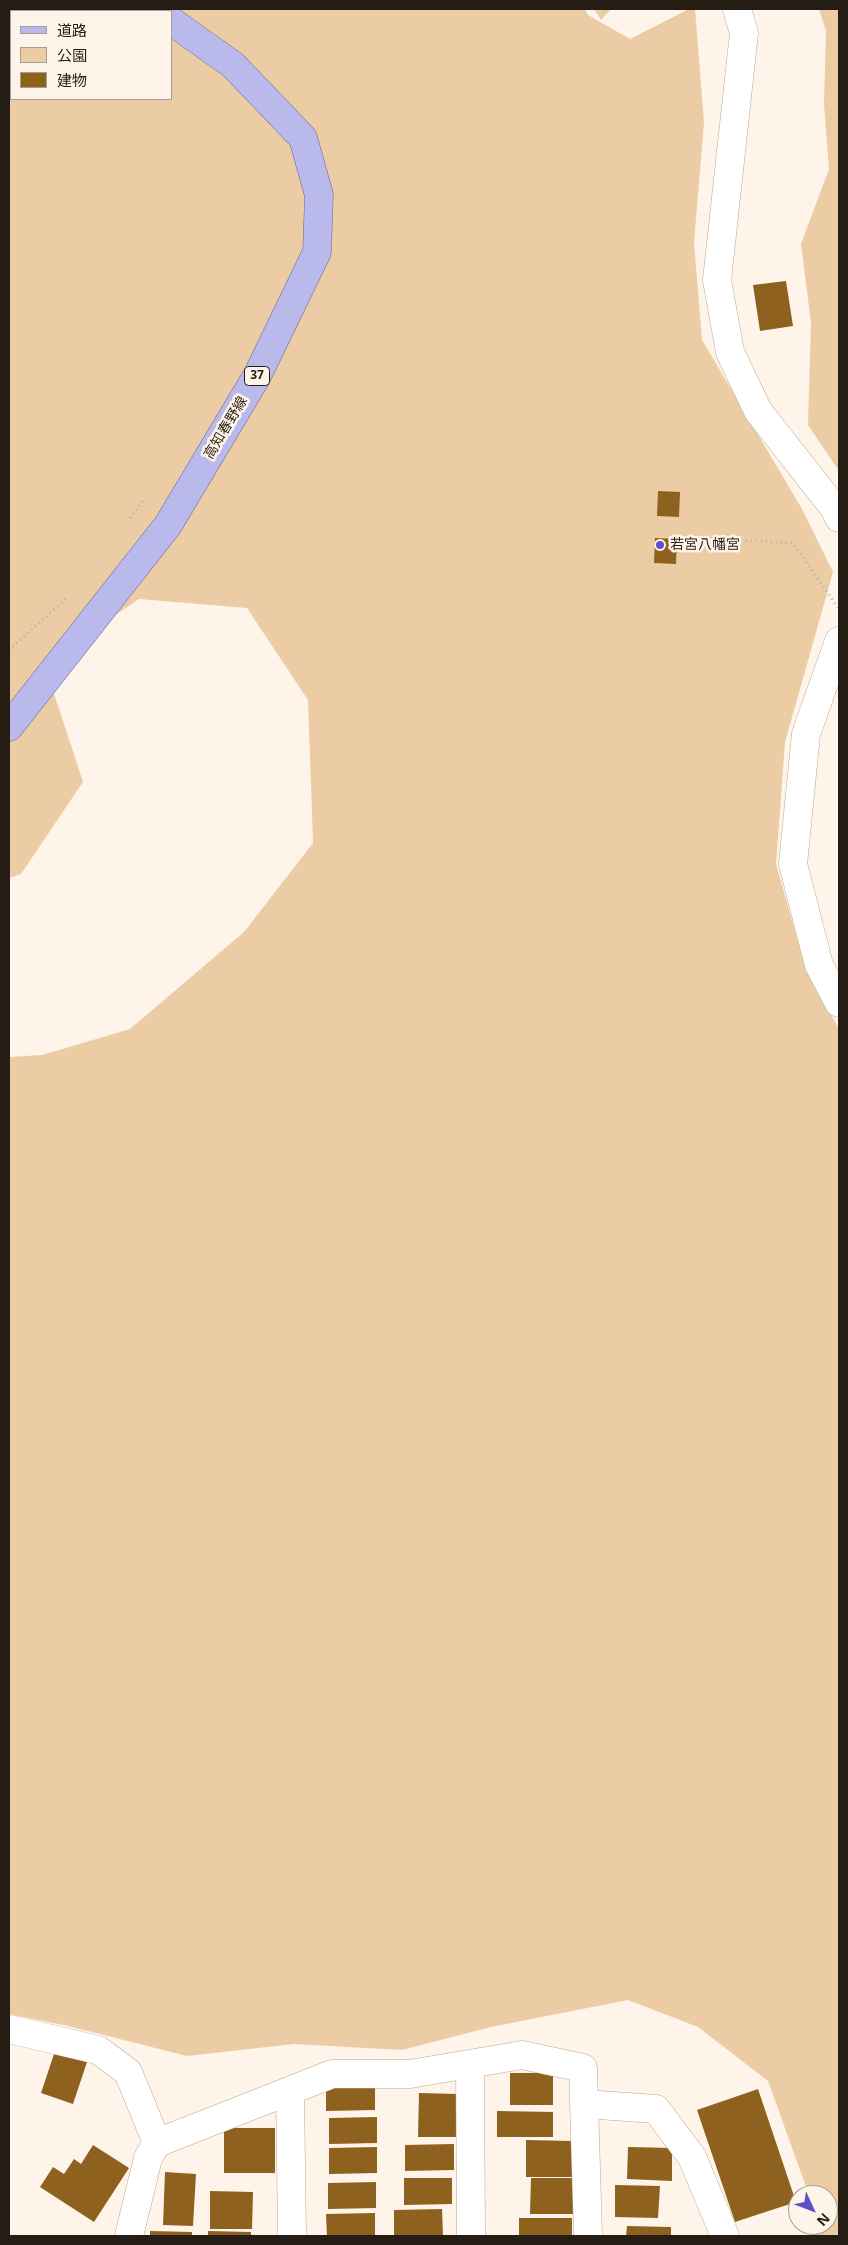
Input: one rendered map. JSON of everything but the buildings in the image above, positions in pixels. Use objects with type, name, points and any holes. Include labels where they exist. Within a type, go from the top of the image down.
[{"type":"main road","name":"高知春野線","points":[[9,728],[168,525],[257,376],[317,252],[319,195],[303,138],[233,65],[172,22]]},
{"type":"street","points":[[737,9],[744,33],[717,280],[730,352],[758,411],[836,509],[839,518]]},
{"type":"street","points":[[839,641],[806,734],[793,864],[820,965],[839,1003]]},
{"type":"street","points":[[9,2029],[98,2050],[128,2072],[157,2143]]},
{"type":"street","points":[[129,2236],[148,2158],[157,2143],[332,2074],[410,2074],[522,2054],[583,2068],[588,2236]]},
{"type":"street","points":[[470,2064],[472,2236]]},
{"type":"street","points":[[290,2090],[292,2236]]},
{"type":"street","points":[[584,2104],[656,2109],[692,2157],[725,2236]]},
{"type":"path","points":[[126,523],[148,491]]},
{"type":"path","points":[[701,538],[793,543],[839,609]]},
{"type":"path","points":[[9,650],[74,592]]},
{"type":"green space","points":[[104,9],[585,9],[588,15],[630,39],[689,9],[695,9],[704,122],[694,243],[702,340],[802,509],[833,572],[785,742],[776,864],[806,970],[839,1029],[839,2236],[815,2236],[838,2235],[838,2185],[805,2185],[768,2081],[698,2027],[628,2000],[491,2027],[402,2050],[294,2044],[187,2056],[68,2026],[9,2014],[9,1057],[42,1055],[130,1029],[244,932],[313,843],[308,700],[247,608],[139,599],[44,663],[83,782],[21,874],[9,878],[9,62],[10,100],[172,100],[172,10]]},
{"type":"green space","points":[[594,9],[611,9],[601,20]]},
{"type":"green space","points":[[819,9],[839,9],[839,471],[808,425],[811,323],[801,244],[829,169],[824,103],[826,31]]},
{"type":"place","name":"若宮八幡宮","points":[[660,545]]}]
